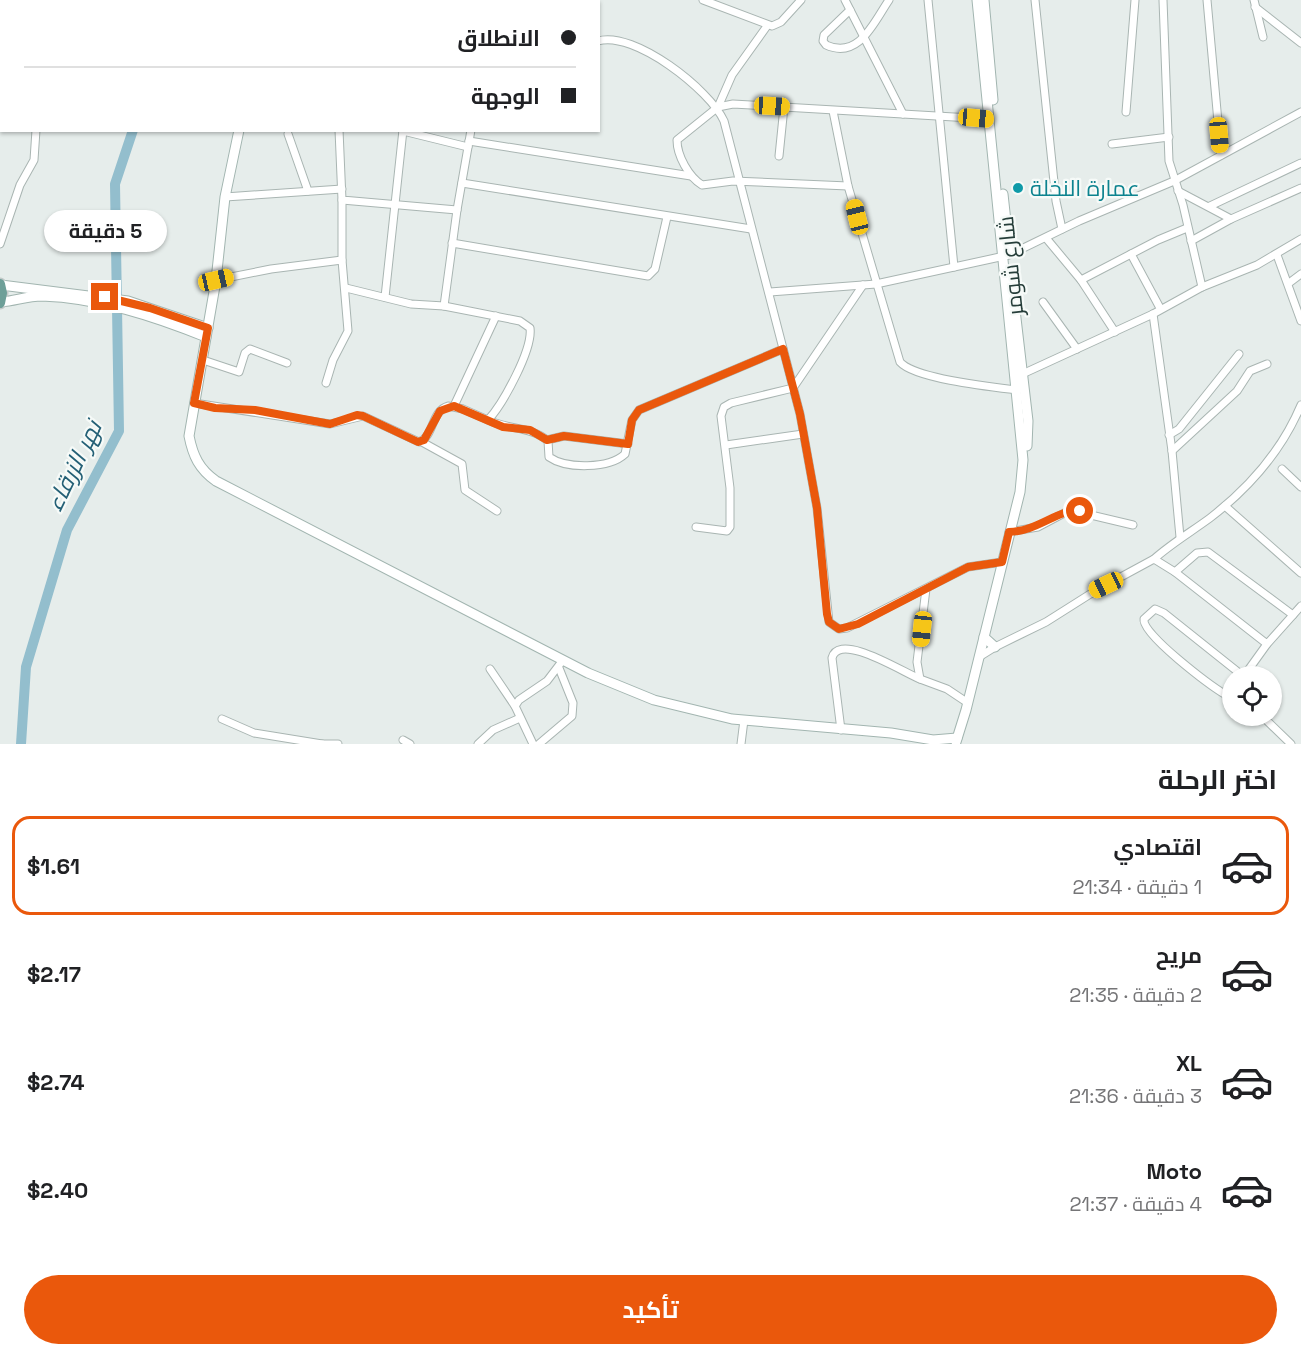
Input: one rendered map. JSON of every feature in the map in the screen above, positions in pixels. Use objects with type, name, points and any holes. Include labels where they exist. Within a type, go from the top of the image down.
[{"type":"main road","points":[[0,284],[0,302]]},
{"type":"street","points":[[703,0],[767,26],[781,22],[800,0]]},
{"type":"street","points":[[845,0],[903,114]]},
{"type":"street","points":[[850,10],[825,33],[823,41],[828,47],[851,47],[863,39],[889,0]]},
{"type":"street","points":[[928,0],[954,267]]},
{"type":"street","name":"شارع شومر","points":[[977,0],[988,119],[1007,255]]},
{"type":"street","name":"شارع شومر","points":[[956,741],[968,703],[1020,492],[1023,460],[1029,433],[1019,376],[984,0]]},
{"type":"street","points":[[1035,0],[1056,201],[1062,230]]},
{"type":"street","points":[[1126,112],[1135,0]]},
{"type":"street","points":[[1163,0],[1169,161],[1202,287]]},
{"type":"street","points":[[1207,0],[1221,155]]},
{"type":"street","points":[[1254,3],[1263,37]]},
{"type":"street","points":[[1254,3],[1301,43]]},
{"type":"street","points":[[718,107],[732,75],[767,26]]},
{"type":"street","points":[[600,41],[612,38],[634,45],[688,81],[718,107],[727,129],[751,229],[770,292],[803,434],[817,508],[829,622],[839,629],[847,628],[968,567],[1002,562]]},
{"type":"street","points":[[691,176],[677,147],[677,140],[718,107],[733,104],[988,119]]},
{"type":"street","points":[[779,156],[784,107]]},
{"type":"street","points":[[833,111],[848,186],[900,362],[907,369],[974,385],[1017,390]]},
{"type":"street","points":[[770,292],[876,284],[1007,255],[1174,181],[1301,112]]},
{"type":"street","points":[[0,244],[20,185],[34,159],[36,132]]},
{"type":"street","points":[[239,132],[225,197],[216,280],[189,436],[192,452],[205,473],[216,481],[561,664],[654,700],[702,713],[744,720],[937,742],[956,741]]},
{"type":"street","points":[[326,383],[333,360],[348,331],[342,260],[339,132]]},
{"type":"street","points":[[385,297],[403,132]]},
{"type":"street","points":[[408,132],[468,144],[691,176],[706,186],[740,182],[848,186]]},
{"type":"street","points":[[444,306],[471,132]]},
{"type":"street","points":[[288,134],[308,191]]},
{"type":"street","points":[[1112,144],[1169,137]]},
{"type":"street","points":[[1210,206],[1301,163]]},
{"type":"street","points":[[462,183],[751,229]]},
{"type":"street","points":[[1191,241],[1231,219],[1301,188]]},
{"type":"street","points":[[225,197],[342,189]]},
{"type":"street","points":[[1178,191],[1231,219]]},
{"type":"street","points":[[342,200],[457,210]]},
{"type":"street","points":[[452,243],[648,276],[655,269],[667,217]]},
{"type":"street","points":[[1081,280],[1187,228]]},
{"type":"street","points":[[1046,238],[1081,280],[1115,332]]},
{"type":"street","points":[[1019,376],[1153,315],[1160,308],[1202,287],[1277,255],[1301,239]]},
{"type":"street","points":[[1131,254],[1160,308]]},
{"type":"street","points":[[1277,255],[1301,321]]},
{"type":"street","points":[[216,280],[271,269],[342,260]]},
{"type":"street","points":[[1289,284],[1301,274]]},
{"type":"street","points":[[0,284],[128,305],[207,332]]},
{"type":"street","points":[[696,527],[727,531],[730,527],[730,488],[721,416],[725,405],[793,388],[863,285]]},
{"type":"street","points":[[346,288],[411,304],[444,306],[524,322],[530,328],[531,334],[506,397],[488,420]]},
{"type":"street","points":[[0,302],[41,296],[106,301]]},
{"type":"street","points":[[1043,302],[1077,349]]},
{"type":"street","points":[[1153,315],[1172,452],[1180,537]]},
{"type":"street","points":[[454,406],[496,316]]},
{"type":"street","points":[[203,360],[239,372],[245,352],[250,349],[287,363]]},
{"type":"street","points":[[547,440],[551,459],[580,465],[617,460],[625,454],[632,420],[639,410],[783,349]]},
{"type":"street","points":[[1169,435],[1179,429],[1239,354]]},
{"type":"street","points":[[1172,452],[1237,391],[1250,371],[1267,363]]},
{"type":"street","name":"شارع شومر","points":[[1019,376],[1017,390],[1023,460]]},
{"type":"street","points":[[194,403],[215,408],[255,410],[330,424],[357,415],[363,416],[413,441],[422,442],[462,464],[462,482],[465,489],[497,512]]},
{"type":"street","points":[[979,657],[1046,622],[1095,591],[1154,559],[1180,537],[1225,506],[1285,440],[1301,405]]},
{"type":"street","points":[[422,442],[440,411],[454,406],[503,427],[530,430],[547,440],[564,436],[628,444]]},
{"type":"street","points":[[726,445],[803,434]]},
{"type":"street","points":[[1282,470],[1301,487]]},
{"type":"street","points":[[1225,506],[1301,573]]},
{"type":"street","points":[[1009,532],[1038,527],[1070,510],[1133,525]]},
{"type":"street","points":[[1175,572],[1197,553],[1208,552],[1293,615]]},
{"type":"street","points":[[1154,559],[1175,572],[1267,644]]},
{"type":"street","points":[[920,679],[917,662],[926,589]]},
{"type":"street","points":[[1251,666],[1267,644],[1301,606]]},
{"type":"street","points":[[1222,692],[1158,641],[1145,626],[1144,619],[1155,609],[1164,613],[1231,666]]},
{"type":"street","points":[[984,637],[995,647]]},
{"type":"street","points":[[841,730],[832,658],[838,650],[844,647],[947,689],[968,703]]},
{"type":"street","points":[[515,706],[561,664]]},
{"type":"street","points":[[539,744],[572,716],[573,703],[561,664]]},
{"type":"street","points":[[490,669],[515,706],[533,744]]},
{"type":"street","points":[[478,744],[493,730],[520,718]]},
{"type":"street","points":[[222,719],[254,733],[322,744],[338,744]]},
{"type":"street","points":[[741,744],[744,720]]},
{"type":"street","points":[[1272,726],[1291,744]]},
{"type":"street","points":[[403,740],[410,744]]},
{"type":"waterway","name":"نهر الزرقاء","points":[[21,744],[26,667],[67,530],[119,431],[115,184],[132,132]]},
{"type":"place","name":"عمارة النخلة","points":[[1018,188]]},
{"type":"route","points":[[105,297],[128,301],[208,328],[194,403],[222,409],[255,410],[330,424],[357,415],[363,416],[405,438],[418,442],[424,440],[443,408],[454,406],[503,427],[530,430],[547,440],[564,436],[628,444],[632,420],[639,410],[783,349],[800,414],[817,508],[824,562],[827,614],[829,622],[839,629],[858,624],[968,567],[982,563],[1002,562],[1009,532],[1023,532],[1038,527],[1070,510],[1080,511]]}]
